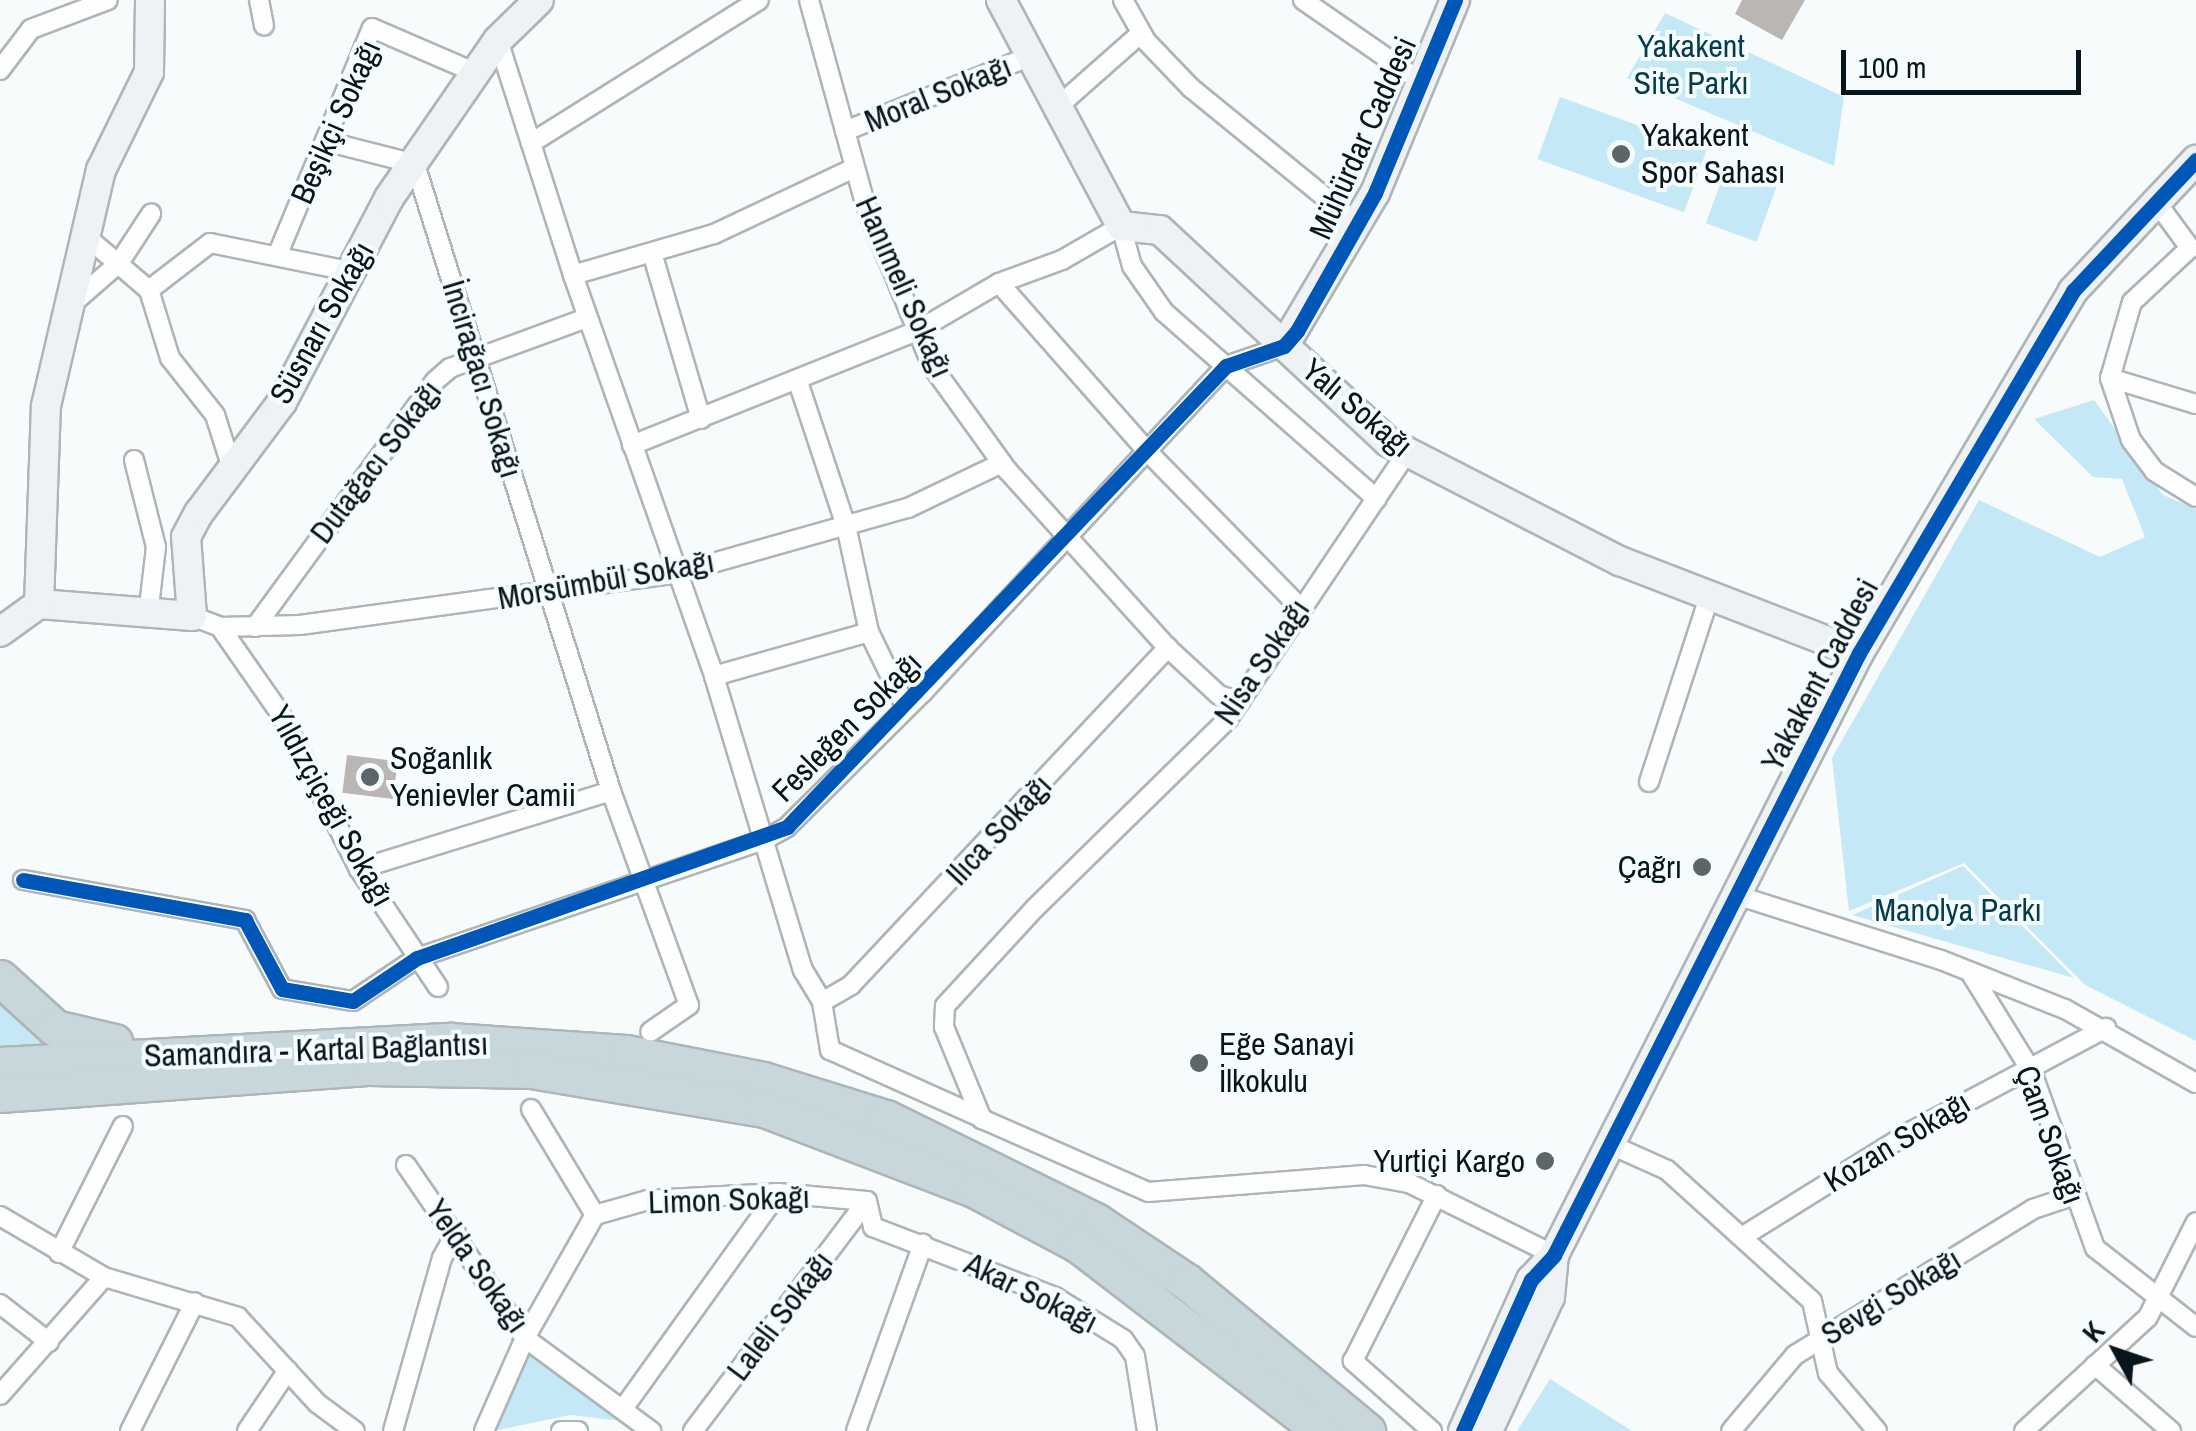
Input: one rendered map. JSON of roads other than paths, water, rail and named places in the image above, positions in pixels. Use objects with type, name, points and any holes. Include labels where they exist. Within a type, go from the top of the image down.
[{"type":"highway","points":[[0,978],[36,1015],[76,1038],[270,1046]]},
{"type":"highway","name":"Samandıra - Kartal Bağlantısı","points":[[0,1065],[270,1046],[450,1040],[626,1053],[764,1080],[886,1118],[1097,1222],[1202,1294],[1366,1431]]},
{"type":"highway","name":"Samandıra - Kartal Bağlantısı","points":[[0,1094],[370,1067],[531,1070],[764,1109],[976,1190],[1079,1245],[1321,1431]]},
{"type":"highway","points":[[0,1112],[133,1084]]},
{"type":"street","points":[[0,70],[31,29],[108,0]]},
{"type":"street","points":[[39,604],[46,406],[63,312],[101,170],[149,72],[150,0]]},
{"type":"street","points":[[259,0],[264,26]]},
{"type":"street","name":"Süsnarı Sokağı","points":[[192,616],[186,537],[231,465],[282,402],[354,272],[388,198],[416,164],[498,40],[539,0]]},
{"type":"street","points":[[531,143],[758,0]]},
{"type":"street","name":"Hanımeli Sokağı","points":[[808,0],[854,168],[932,366],[1002,463],[1168,648],[1219,695],[1240,702]]},
{"type":"street","points":[[1001,0],[1054,110],[1121,226],[1148,292],[1377,499]]},
{"type":"street","points":[[1123,0],[1141,33],[1191,88],[1358,225]]},
{"type":"street","points":[[1302,0],[1420,81]]},
{"type":"street","name":"Mühürdar Caddesi","points":[[1284,346],[1358,225],[1454,0]]},
{"type":"street","name":"Beşikçi Sokağı","points":[[276,256],[372,28],[474,72]]},
{"type":"street","points":[[1054,110],[1141,33]]},
{"type":"street","points":[[498,40],[572,275],[674,574],[714,676],[802,970],[822,1002],[830,1050],[1148,1192],[1318,1173],[1409,1183],[1554,1255]]},
{"type":"street","name":"Moral Sokağı","points":[[845,131],[908,112],[1031,56]]},
{"type":"street","points":[[325,141],[416,164]]},
{"type":"street","name":"Yakakent Caddesi","points":[[1554,1255],[1859,653],[2072,291],[2196,160]]},
{"type":"street","name":"İncirağacı Sokağı","points":[[416,164],[546,594],[611,791],[689,1006],[650,1032]]},
{"type":"street","points":[[572,275],[652,256],[854,168]]},
{"type":"street","points":[[2157,203],[2190,248],[2132,302],[2110,378],[2131,440],[2154,471],[2196,497]]},
{"type":"street","points":[[63,312],[120,263],[151,214]]},
{"type":"street","points":[[632,445],[798,382],[916,331],[999,283],[1062,260],[1121,226]]},
{"type":"street","name":"Yalı Sokağı","points":[[1121,226],[1160,230],[1406,454],[1620,561],[1859,653]]},
{"type":"street","points":[[82,233],[148,290],[170,358],[215,414],[231,465]]},
{"type":"street","points":[[148,290],[210,243],[354,272]]},
{"type":"street","points":[[652,256],[701,419]]},
{"type":"street","points":[[999,283],[1146,450],[1300,607]]},
{"type":"street","name":"Dutağacı Sokağı","points":[[255,627],[435,380],[477,358],[587,318]]},
{"type":"street","name":"Fesleğen Sokağı","points":[[22,880],[245,920],[282,988],[353,1000],[417,958],[643,876],[764,840],[787,827],[906,708],[1064,534],[1226,366],[1284,346]]},
{"type":"street","points":[[2110,378],[2196,404]]},
{"type":"street","points":[[798,382],[846,526],[868,632],[906,708]]},
{"type":"street","name":"Nisa Sokağı","points":[[982,1119],[964,1087],[944,1027],[946,1006],[1010,935],[1240,702],[1406,454]]},
{"type":"street","points":[[134,460],[156,547],[148,615]]},
{"type":"street","name":"Morsümbül Sokağı","points":[[220,627],[255,627],[546,594],[674,574],[908,508],[1002,463]]},
{"type":"street","points":[[1649,782],[1710,594]]},
{"type":"street","points":[[0,632],[39,604],[192,616],[220,627]]},
{"type":"street","name":"Yıldızçiçeği Sokağı","points":[[220,627],[280,713],[358,868],[438,988]]},
{"type":"street","points":[[714,676],[868,632]]},
{"type":"street","name":"Ilıca Sokağı","points":[[822,1002],[851,985],[1168,648]]},
{"type":"street","points":[[358,868],[611,791]]},
{"type":"street","points":[[1736,895],[1970,972],[2106,1028],[2196,1083]]},
{"type":"street","name":"Çam Sokağı","points":[[1970,972],[2028,1066],[2095,1248],[2196,1326]]},
{"type":"street","name":"Kozan Sokağı","points":[[1745,1235],[2028,1066],[2106,1028]]},
{"type":"street","points":[[484,1431],[524,1338],[595,1215],[531,1109]]},
{"type":"street","points":[[59,1253],[123,1126]]},
{"type":"street","points":[[1611,1145],[1667,1170],[1745,1235],[1812,1301],[1828,1373],[1877,1431]]},
{"type":"street","name":"Yelda Sokağı","points":[[406,1165],[456,1232],[524,1338],[625,1406],[650,1431]]},
{"type":"street","points":[[625,1406],[778,1193]]},
{"type":"street","name":"Limon Sokağı","points":[[595,1215],[648,1200],[778,1193],[867,1201]]},
{"type":"street","points":[[1432,1431],[1353,1360],[1437,1195]]},
{"type":"street","name":"Sevgi Sokağı","points":[[1731,1431],[1796,1355],[2033,1209],[2075,1195]]},
{"type":"street","name":"Akar Sokağı","points":[[867,1201],[874,1227],[1055,1298],[1123,1339],[1138,1370],[1147,1431]]},
{"type":"street","name":"Laleli Sokağı","points":[[693,1431],[867,1201]]},
{"type":"street","points":[[0,1216],[104,1277],[238,1317],[288,1370],[355,1431]]},
{"type":"street","points":[[2024,1431],[2095,1366],[2159,1298],[2196,1222]]},
{"type":"street","points":[[393,1431],[442,1258],[456,1232]]},
{"type":"street","points":[[856,1431],[923,1244]]},
{"type":"street","points":[[1463,1431],[1530,1280],[1554,1255]]},
{"type":"street","points":[[1488,1431],[1550,1297],[1554,1255]]},
{"type":"street","points":[[0,1396],[104,1277]]},
{"type":"street","points":[[130,1431],[195,1302]]},
{"type":"street","points":[[0,1304],[50,1342]]},
{"type":"street","points":[[2095,1366],[2171,1431]]},
{"type":"street","points":[[247,1431],[288,1370]]},
{"type":"street","points":[[561,1431],[578,1431]]},
{"type":"place","name":"Yakakent Spor Sahası","points":[[1621,154]]},
{"type":"place","name":"Soğanlık Yenievler Camii","points":[[370,777]]},
{"type":"place","name":"Çağrı","points":[[1702,867]]},
{"type":"place","name":"Eğe Sanayi İlkokulu","points":[[1199,1063]]},
{"type":"place","name":"Yurtiçi Kargo","points":[[1545,1161]]},
{"type":"park label","name":"Yakakent Site Parkı","points":[[1691,66]]},
{"type":"park label","name":"Manolya Parkı","points":[[1958,910]]}]
